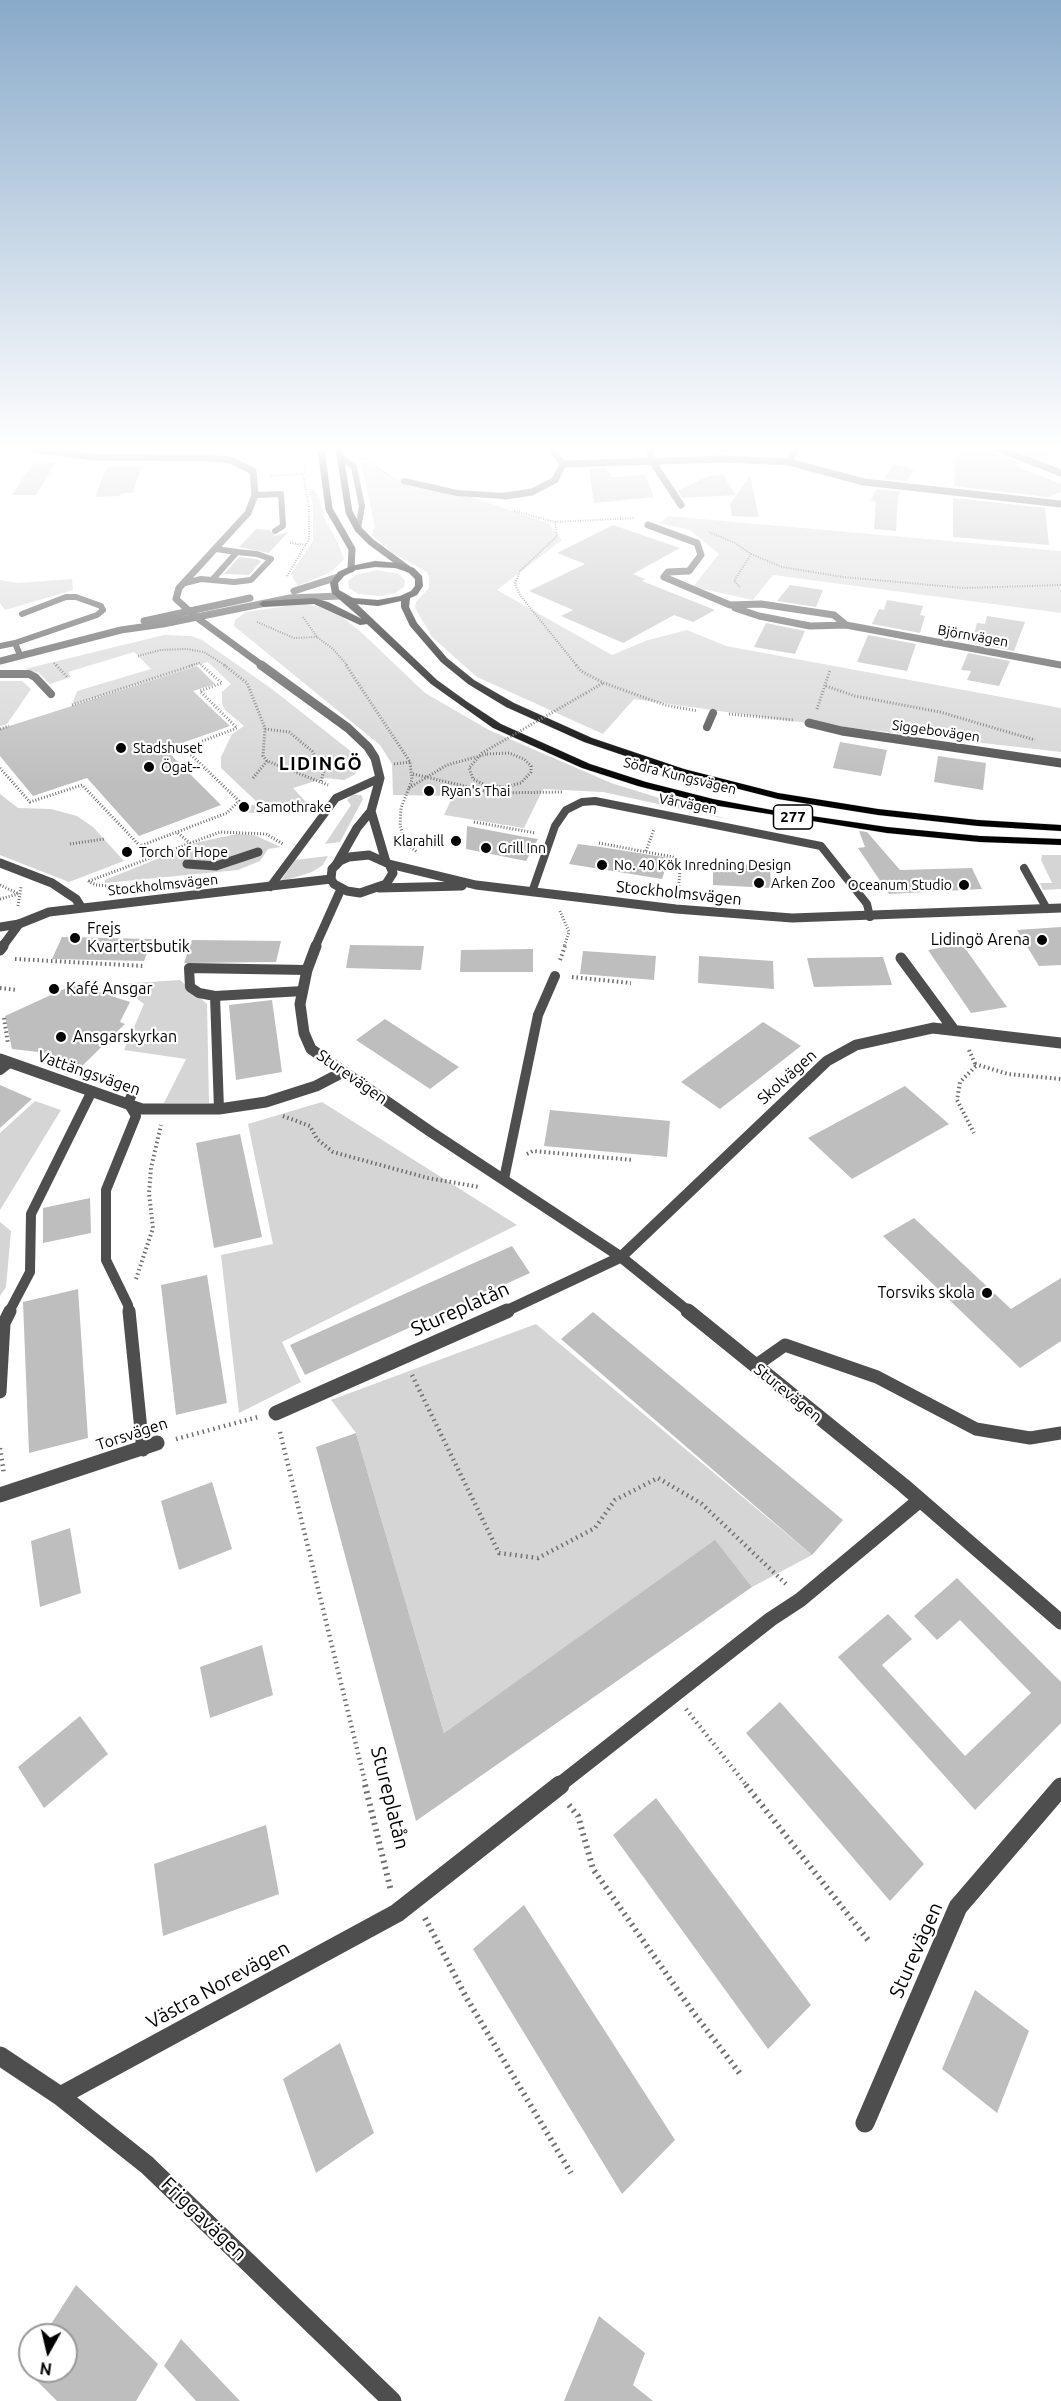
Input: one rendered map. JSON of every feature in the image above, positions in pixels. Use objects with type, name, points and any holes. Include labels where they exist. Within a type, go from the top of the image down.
[{"type":"main road","points":[[351,561],[351,569]]},
{"type":"main road","points":[[397,561],[418,576],[420,583],[417,590],[406,597],[374,603],[343,597],[333,588],[338,577],[351,569],[382,564],[408,569]]},
{"type":"main road","name":"Södra Kungsvägen","points":[[343,597],[434,682],[497,726],[586,766],[642,784],[713,802],[766,812],[876,829],[980,839],[1061,842]]},
{"type":"main road","name":"Södra Kungsvägen","points":[[406,597],[405,607],[413,624],[444,660],[471,682],[510,705],[588,740],[680,771],[778,795],[878,812],[978,823],[1061,828]]},
{"type":"main road","points":[[263,604],[304,600],[325,604],[381,633]]},
{"type":"street","points":[[205,561],[176,593],[176,599],[196,617],[348,728],[368,747],[375,758],[380,778],[371,811],[357,828],[330,874],[331,879],[341,889]]},
{"type":"street","name":"Björnvägen","points":[[696,561],[689,571],[668,572],[664,577],[759,616],[810,626],[846,625],[1061,664]]},
{"type":"street","points":[[121,630],[156,617],[298,590],[338,577]]},
{"type":"street","points":[[0,661],[121,630],[311,595],[343,597]]},
{"type":"street","name":"Björnvägen","points":[[730,605],[761,604],[834,615],[846,625]]},
{"type":"street","name":"Siggebovägen","points":[[809,723],[842,731],[1061,763]]},
{"type":"street","points":[[371,811],[387,863],[393,873],[391,878],[379,888]]},
{"type":"street","points":[[187,864],[216,866],[258,852]]},
{"type":"street","name":"Stockholmsvägen","points":[[336,865],[349,857],[359,855],[378,857],[387,863],[476,885],[688,910],[792,918],[1061,908]]},
{"type":"street","points":[[0,863],[52,883],[76,899],[81,907]]},
{"type":"street","name":"Stockholmsvägen","points":[[0,927],[20,924],[50,912],[81,907],[331,879]]},
{"type":"street","name":"Stockholmsvägen","points":[[341,889],[360,893],[379,888],[476,885]]},
{"type":"street","name":"Sturevägen","points":[[341,889],[322,929],[307,970],[303,991],[300,1017],[311,1049],[621,1257],[920,1500],[1061,1622]]},
{"type":"street","points":[[0,950],[20,924]]},
{"type":"street","points":[[901,958],[954,1030]]},
{"type":"street","name":"Skolvägen","points":[[621,1257],[827,1061],[856,1045],[933,1028],[1061,1043]]},
{"type":"street","name":"Vattängsvägen","points":[[3,1064],[142,1109],[219,1109],[266,1102],[316,1086],[343,1072]]},
{"type":"street","name":"Stureplatån","points":[[276,1413],[403,1358],[621,1257]]},
{"type":"street","name":"Torsvägen","points":[[0,1495],[143,1450],[157,1443]]},
{"type":"street","points":[[397,1913],[771,1619],[800,1600],[920,1500]]},
{"type":"street","name":"Sturevägen","points":[[865,2123],[958,1907],[1061,1787]]},
{"type":"street","name":"Västra Norevägen","points":[[60,2096],[397,1913]]},
{"type":"street","name":"Friggavägen","points":[[0,2056],[60,2096],[147,2164],[392,2401]]},
{"type":"lane","points":[[213,579],[229,561]]},
{"type":"lane","points":[[184,583],[213,579],[234,582],[251,580],[269,561]]},
{"type":"lane","points":[[0,646],[97,615],[103,610],[101,606],[76,597],[66,597],[22,614]]},
{"type":"lane","points":[[15,643],[20,656]]},
{"type":"lane","points":[[0,674],[16,672],[29,674],[39,680],[51,694]]},
{"type":"lane","points":[[707,727],[713,713]]},
{"type":"lane","points":[[270,887],[336,798],[380,778]]},
{"type":"lane","name":"Vårvägen","points":[[532,892],[551,836],[566,810],[582,802],[595,801],[821,846],[867,904],[870,916]]},
{"type":"lane","points":[[1024,868],[1047,909]]},
{"type":"lane","points":[[303,991],[215,996],[199,993],[190,987],[189,968],[307,970]]},
{"type":"lane","points":[[504,1179],[538,1015],[555,975]]},
{"type":"lane","points":[[215,996],[219,1109]]},
{"type":"lane","points":[[0,1392],[4,1323],[30,1272],[31,1214],[92,1091]]},
{"type":"lane","points":[[133,1092],[128,1103],[136,1116],[106,1190],[106,1260],[128,1305],[143,1450]]},
{"type":"lane","points":[[755,1366],[785,1345],[877,1377],[975,1429],[1030,1438],[1061,1433]]},
{"type":"path","points":[[287,582],[287,574],[296,561]]},
{"type":"path","points":[[530,561],[516,578],[515,584],[520,595],[581,671],[604,683],[664,705],[713,713],[809,723],[815,714],[830,670]]},
{"type":"path","points":[[768,561],[782,567],[843,577],[964,588],[1061,585]]},
{"type":"path","points":[[299,611],[317,637],[333,649],[351,670],[410,762],[412,774],[401,808],[400,825],[405,843],[424,856]]},
{"type":"path","points":[[256,622],[294,638],[317,637]]},
{"type":"path","points":[[196,650],[202,646]]},
{"type":"path","points":[[138,656],[172,649],[196,650],[217,659],[247,683],[265,729],[263,756],[267,761],[333,786]]},
{"type":"path","points":[[51,660],[68,678]]},
{"type":"path","points":[[0,768],[30,802],[82,785],[140,846],[227,813],[239,801],[184,748],[237,728],[200,691],[222,683],[199,663],[72,705]]},
{"type":"path","points":[[408,788],[447,765],[487,754],[509,753],[524,759],[531,766],[531,771],[521,783],[505,787],[485,785],[472,779],[469,768],[482,753],[604,683]]},
{"type":"path","points":[[826,686],[863,699],[940,712],[1039,741]]},
{"type":"path","points":[[0,729],[9,726]]},
{"type":"path","points":[[265,729],[289,732],[312,751],[324,770],[321,782]]},
{"type":"path","points":[[253,778],[267,761]]},
{"type":"path","points":[[394,764],[410,762]]},
{"type":"path","points":[[474,822],[551,836]]},
{"type":"path","points":[[646,850],[655,827]]},
{"type":"path","points":[[178,833],[190,843]]},
{"type":"path","points":[[70,844],[104,839]]},
{"type":"path","points":[[599,843],[673,856],[680,871],[678,894],[670,893]]},
{"type":"path","points":[[88,881],[125,867]]},
{"type":"path","points":[[0,885],[19,894],[0,899]]},
{"type":"path","points":[[560,910],[569,932],[555,975],[631,983]]},
{"type":"path","points":[[13,959],[144,966]]},
{"type":"path","points":[[0,988],[17,990]]},
{"type":"path","points":[[973,1055],[975,1064],[957,1088],[957,1100],[974,1133]]},
{"type":"path","points":[[975,1064],[1008,1074],[1061,1079]]},
{"type":"path","points":[[128,1305],[153,1228],[149,1193],[151,1168],[167,1109]]},
{"type":"path","points":[[281,1115],[310,1126],[317,1139],[333,1152],[428,1178],[480,1187]]},
{"type":"path","points":[[508,1163],[533,1151],[633,1160]]},
{"type":"path","points":[[403,1358],[499,1553],[538,1558],[595,1528],[615,1500],[658,1478],[702,1504],[787,1585]]},
{"type":"path","name":"Torsvägen","points":[[157,1443],[276,1413]]},
{"type":"path","name":"Stureplatån","points":[[276,1413],[397,1913]]},
{"type":"path","points":[[675,1695],[868,1940]]},
{"type":"path","points":[[556,1788],[578,1816],[593,1869],[693,2012],[741,2075]]},
{"type":"path","points":[[415,1899],[465,1996],[571,2173]]},
{"type":"shaded area","points":[[300,561],[342,561],[331,572],[298,586],[291,574]]},
{"type":"shaded area","points":[[407,561],[535,561],[497,590],[612,655],[648,640],[687,630],[726,646],[1061,708],[1061,752],[783,720],[634,699],[603,734],[477,677],[433,638],[415,608],[416,602],[429,588],[427,572]]},
{"type":"shaded area","points":[[713,561],[1061,561],[1061,613],[773,575],[753,600],[693,587]]},
{"type":"shaded area","points":[[377,570],[398,574],[405,580],[404,587],[395,593],[380,596],[358,594],[349,588],[348,581],[356,575]]},
{"type":"shaded area","points":[[72,579],[73,590],[5,610],[0,603],[0,580],[17,583]]},
{"type":"shaded area","points":[[301,604],[321,607],[341,616],[425,693],[489,730],[611,783],[727,819],[603,792],[543,789],[524,828],[444,815],[453,796],[393,795],[392,764],[380,745],[234,626],[235,620],[246,612]]},
{"type":"shaded area","points":[[164,635],[191,636],[202,640],[272,689],[353,753],[358,770],[344,780],[325,778],[293,788],[306,802],[268,814],[240,812],[258,803],[221,768],[221,757],[232,734],[244,726],[225,710],[222,703],[222,692],[231,684],[208,662],[72,705],[77,691],[151,669],[134,652],[68,672],[71,677],[50,684],[39,673],[25,669]]},
{"type":"shaded area","points":[[0,681],[22,681],[31,689],[7,724],[0,726]]},
{"type":"shaded area","points":[[0,794],[18,808],[51,809],[77,816],[93,827],[124,861],[69,882],[0,855]]},
{"type":"shaded area","points":[[352,795],[361,795],[363,799],[340,842],[325,844],[351,805],[347,800]]},
{"type":"shaded area","points":[[237,834],[254,835],[281,847],[268,849],[260,861],[238,870],[105,883],[105,880],[199,842]]},
{"type":"shaded area","points":[[1042,855],[1061,855],[1061,889],[1043,890],[1040,883],[1052,883],[1041,860]]},
{"type":"shaded area","points":[[328,856],[323,865],[312,872],[280,882],[295,860]]},
{"type":"shaded area","points":[[180,980],[207,1004],[209,1103],[164,1103],[186,1059],[124,1050],[144,1004],[117,984]]},
{"type":"shaded area","points":[[35,1101],[61,1110],[0,1210],[0,1133]]},
{"type":"shaded area","points":[[322,1102],[517,1225],[282,1342],[301,1382],[239,1413],[221,1255],[273,1244],[248,1124]]},
{"type":"shaded area","points":[[0,1222],[11,1231],[6,1287],[0,1296]]},
{"type":"shaded area","points":[[536,1324],[812,1555],[752,1587],[715,1541],[444,1733],[356,1433],[331,1400]]},
{"type":"building","points":[[235,561],[261,561],[249,575],[224,574]]},
{"type":"building","points":[[577,561],[656,561],[633,574],[645,579],[642,581],[715,610],[693,622],[674,615],[623,643],[561,616],[573,610],[529,591],[585,564]]},
{"type":"building","points":[[790,585],[823,590],[816,607],[777,601]]},
{"type":"building","points":[[887,600],[923,606],[920,615],[925,616],[920,633],[872,624],[879,609],[884,610]]},
{"type":"building","points":[[987,616],[1025,622],[1014,651],[972,643],[977,623],[985,624]]},
{"type":"building","points":[[766,623],[805,631],[795,654],[754,647]]},
{"type":"building","points":[[868,635],[916,644],[907,671],[857,662]]},
{"type":"building","points":[[968,653],[1010,661],[999,686],[967,680],[971,671],[961,670]]},
{"type":"building","name":"Stadshuset","points":[[197,666],[215,684],[193,691],[230,726],[165,749],[221,805],[139,836],[87,778],[33,796],[0,756],[0,729]]},
{"type":"building","points":[[840,742],[887,750],[881,776],[833,768]]},
{"type":"building","points":[[938,756],[986,763],[983,790],[934,782]]},
{"type":"building","points":[[467,826],[538,839],[526,861],[466,849]]},
{"type":"building","points":[[859,831],[867,832],[900,870],[972,868],[982,889],[889,894],[858,848],[865,847]]},
{"type":"building","points":[[578,844],[669,858],[662,879],[569,864]]},
{"type":"building","points":[[713,863],[770,866],[771,888],[713,885]]},
{"type":"building","name":"Lidingö Arena","points":[[1061,927],[1061,965],[1039,966],[1017,930]]},
{"type":"building","points":[[62,937],[152,939],[144,961],[52,959]]},
{"type":"building","points":[[192,940],[281,941],[276,962],[184,963]]},
{"type":"building","points":[[962,944],[1007,1007],[971,1013],[928,950]]},
{"type":"building","points":[[350,945],[424,946],[421,970],[346,968]]},
{"type":"building","points":[[533,949],[533,972],[460,972],[461,950]]},
{"type":"building","points":[[583,951],[656,956],[654,980],[580,974]]},
{"type":"building","points":[[699,956],[773,961],[774,989],[698,983]]},
{"type":"building","points":[[883,957],[892,985],[814,987],[807,958]]},
{"type":"building","name":"Ansgarskyrkan","points":[[75,984],[130,1002],[120,1022],[125,1024],[81,1067],[47,1053],[12,1049],[5,1016]]},
{"type":"building","points":[[272,1000],[282,1072],[236,1080],[229,1005]]},
{"type":"building","points":[[385,1019],[459,1067],[430,1089],[356,1040]]},
{"type":"building","points":[[763,1022],[801,1046],[720,1109],[681,1082]]},
{"type":"building","points":[[0,1085],[32,1099],[0,1128]]},
{"type":"building","points":[[905,1086],[949,1124],[852,1179],[808,1138]]},
{"type":"building","points":[[550,1110],[670,1121],[667,1157],[544,1146]]},
{"type":"building","points":[[240,1134],[262,1237],[214,1248],[196,1143]]},
{"type":"building","points":[[90,1198],[91,1233],[43,1243],[43,1208]]},
{"type":"building","points":[[914,1218],[1011,1309],[1061,1278],[1061,1341],[1020,1368],[883,1236]]},
{"type":"building","points":[[512,1246],[530,1273],[305,1375],[290,1345]]},
{"type":"building","points":[[207,1275],[227,1403],[176,1415],[161,1285]]},
{"type":"building","points":[[78,1289],[88,1438],[29,1453],[23,1302]]},
{"type":"building","points":[[593,1312],[843,1520],[812,1555],[561,1339]]},
{"type":"building","points":[[356,1433],[444,1733],[715,1540],[752,1587],[416,1821],[316,1447]]},
{"type":"building","points":[[212,1482],[232,1549],[179,1570],[161,1501]]},
{"type":"building","points":[[70,1528],[81,1593],[40,1607],[31,1541]]},
{"type":"building","points":[[957,1578],[1061,1682],[1061,1723],[975,1810],[838,1657],[888,1614],[912,1639],[882,1665],[965,1756],[1031,1693],[960,1620],[937,1640],[914,1616]]},
{"type":"building","points":[[262,1645],[273,1695],[210,1718],[200,1667]]},
{"type":"building","points":[[780,1702],[924,1864],[890,1901],[746,1733]]},
{"type":"building","points":[[80,1716],[108,1754],[44,1808],[18,1767]]},
{"type":"building","points":[[656,1798],[811,2005],[768,2049],[613,1835]]},
{"type":"building","points":[[266,1825],[279,1894],[163,1936],[154,1864]]},
{"type":"building","points":[[524,1905],[675,2140],[622,2194],[473,1949]]},
{"type":"building","points":[[975,1990],[1029,2031],[997,2113],[942,2069]]},
{"type":"building","points":[[340,2043],[374,2133],[316,2173],[283,2079]]},
{"type":"building","points":[[76,2285],[158,2364],[136,2401],[57,2401],[39,2383],[78,2383],[78,2323],[52,2323]]},
{"type":"building","points":[[599,2316],[645,2353],[633,2385],[653,2401],[564,2401]]},
{"type":"building","points":[[181,2339],[240,2401],[196,2401],[164,2366]]},
{"type":"place","name":"Stadshuset","points":[[121,748]]},
{"type":"place","name":"Ögat--","points":[[149,767]]},
{"type":"place","name":"Ryan's Thai","points":[[429,791]]},
{"type":"place","name":"Samothrake","points":[[244,807]]},
{"type":"place","name":"Klarahill","points":[[456,841]]},
{"type":"place","name":"Grill Inn","points":[[486,848]]},
{"type":"place","name":"Torch of Hope","points":[[127,852]]},
{"type":"place","name":"No. 40 Kök Inredning Design","points":[[602,865]]},
{"type":"place","name":"Arken Zoo","points":[[759,883]]},
{"type":"place","name":"Oceanum Studio","points":[[964,885]]},
{"type":"place","name":"Frejs Kvartertsbutik","points":[[75,938]]},
{"type":"place","name":"Lidingö Arena","points":[[1042,940]]},
{"type":"place","name":"Kafé Ansgar","points":[[54,989]]},
{"type":"place","name":"Ansgarskyrkan","points":[[61,1037]]},
{"type":"place","name":"Torsviks skola","points":[[987,1293]]},
{"type":"district","name":"LIDINGÖ","points":[[321,764]]}]
